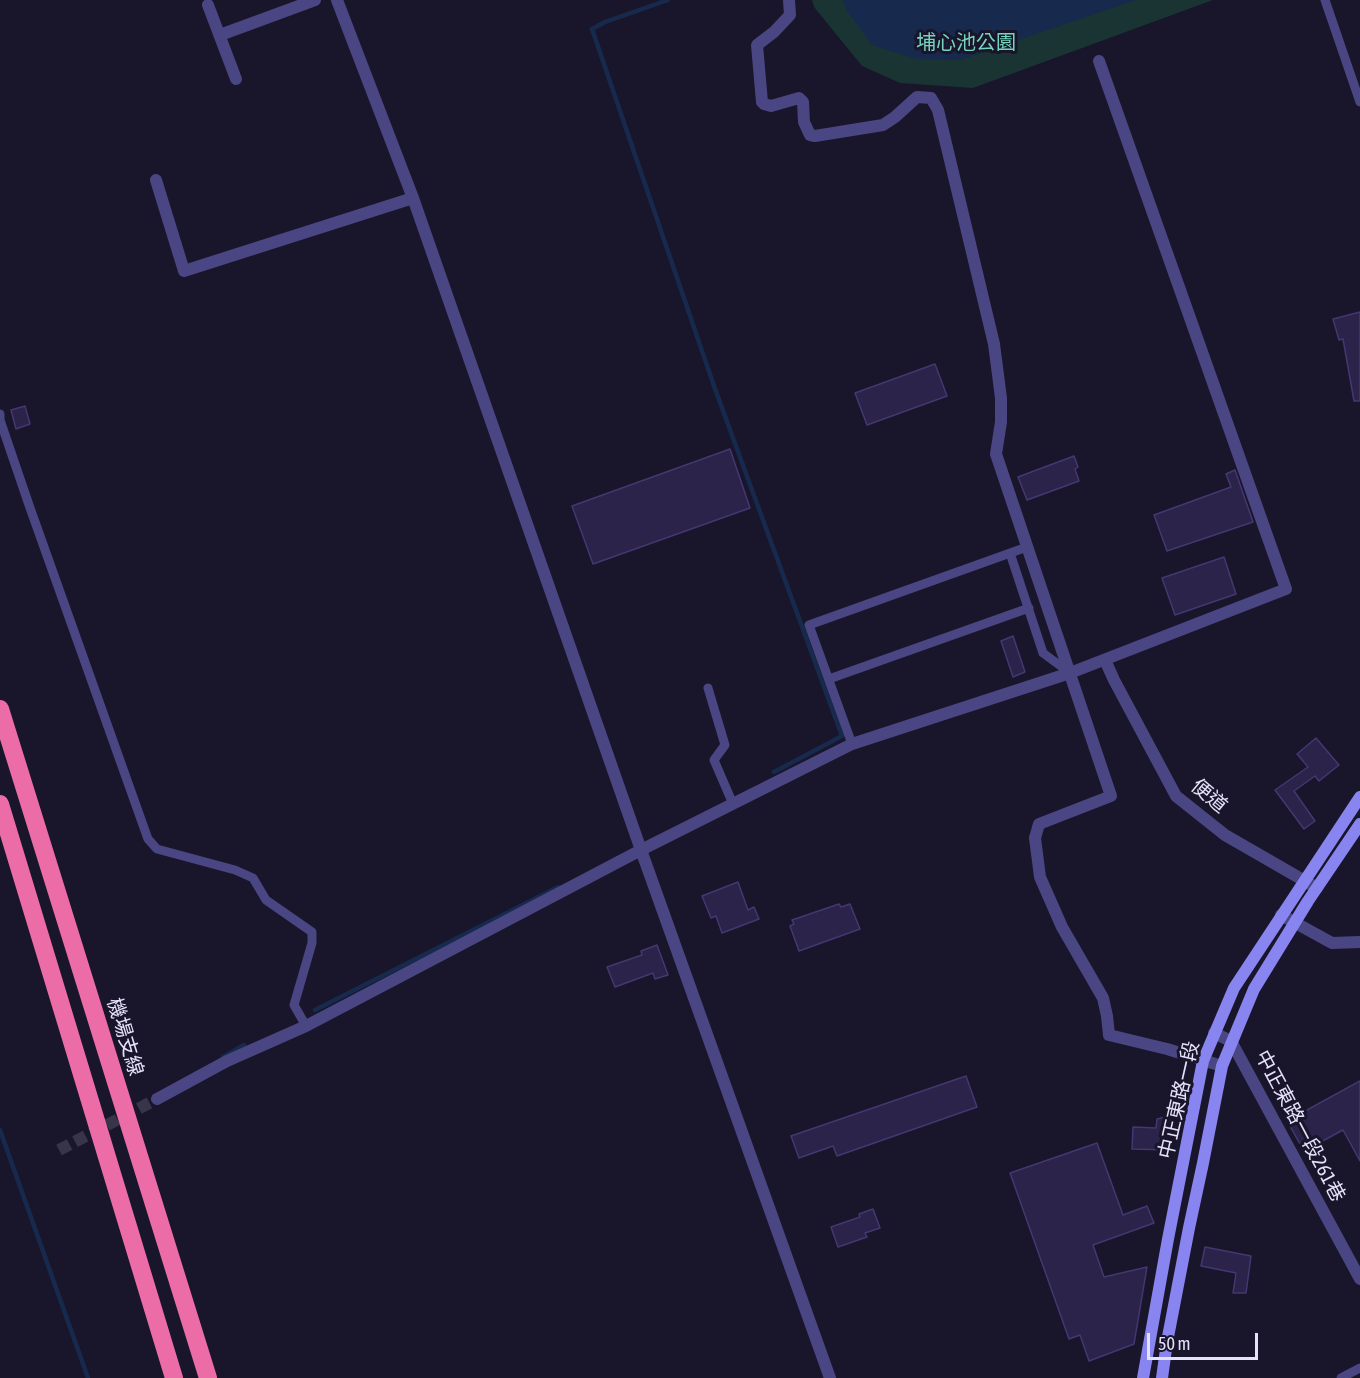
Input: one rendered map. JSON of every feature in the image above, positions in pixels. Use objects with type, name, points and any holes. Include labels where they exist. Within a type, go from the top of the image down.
[{"type":"highway","name":"機場支線","points":[[0,709],[208,1378]]},
{"type":"highway","points":[[0,804],[174,1378]]},
{"type":"main road","name":"中正東路一段","points":[[1143,1378],[1203,1061],[1234,988],[1360,797]]},
{"type":"main road","name":"中正東路一段","points":[[1162,1378],[1189,1227],[1222,1066],[1254,989],[1360,824]]},
{"type":"street","points":[[220,35],[315,0]]},
{"type":"street","points":[[338,0],[413,198],[641,850],[830,1378]]},
{"type":"street","points":[[789,0],[790,15],[774,32],[757,45],[764,104],[771,106],[799,98],[803,102],[804,122],[810,135],[815,136],[883,125],[917,97],[931,98],[938,110],[994,344],[1001,398],[1001,422],[996,454],[1111,796],[1039,824],[1035,838],[1040,877],[1062,927],[1103,998],[1109,1035],[1167,1048],[1222,1066]]},
{"type":"street","points":[[208,5],[236,79]]},
{"type":"street","points":[[157,1099],[227,1061],[306,1026],[641,850],[852,744],[1070,673],[1286,589],[1099,61]]},
{"type":"street","points":[[156,180],[184,271],[413,198]]},
{"type":"street","name":"便道","points":[[1105,660],[1176,796],[1225,835],[1317,888]]},
{"type":"street","points":[[1281,915],[1332,942],[1360,942]]},
{"type":"street","name":"中正東路一段261巷","points":[[1214,1033],[1231,1041],[1360,1279]]},
{"type":"lane","points":[[1325,0],[1360,102]]},
{"type":"lane","points":[[0,414],[0,420],[29,505],[148,839],[157,849],[235,870],[253,878],[266,900],[312,932],[312,943],[294,1005],[306,1026]]},
{"type":"lane","points":[[852,744],[809,625],[1028,547]]},
{"type":"lane","points":[[1010,553],[1043,653],[1070,673]]},
{"type":"lane","points":[[829,679],[1029,608]]},
{"type":"lane","points":[[708,688],[725,745],[714,760],[733,804]]},
{"type":"lane","points":[[1341,1378],[1360,1368]]},
{"type":"green space","name":"埔心池公園","points":[[812,0],[1213,0],[973,88],[900,83],[862,66],[814,7]]},
{"type":"water","points":[[843,0],[1136,0],[960,60],[917,59],[872,45],[847,11]]},
{"type":"building","points":[[1360,312],[1360,401],[1354,401],[1343,339],[1339,340],[1333,319]]},
{"type":"building","points":[[935,364],[947,396],[867,425],[855,393]]},
{"type":"building","points":[[25,406],[30,424],[16,429],[11,410]]},
{"type":"building","points":[[730,449],[750,508],[593,564],[572,506]]},
{"type":"building","points":[[1074,456],[1079,481],[1027,500],[1018,477]]},
{"type":"building","points":[[1235,470],[1253,522],[1167,551],[1154,515],[1231,487],[1226,474]]},
{"type":"building","points":[[1224,557],[1236,594],[1175,615],[1162,578]]},
{"type":"building","points":[[1013,636],[1025,672],[1013,677],[1001,641]]},
{"type":"building","points":[[1316,738],[1339,765],[1319,781],[1315,776],[1294,791],[1315,821],[1304,829],[1275,790],[1308,767],[1297,754]]},
{"type":"building","points":[[738,882],[748,910],[754,907],[759,919],[722,933],[716,916],[711,918],[702,896]]},
{"type":"building","points":[[839,904],[841,907],[850,904],[860,929],[799,951],[790,926],[794,924],[792,920]]},
{"type":"building","points":[[657,945],[668,975],[655,979],[653,973],[615,987],[607,967],[642,955],[641,951]]},
{"type":"building","points":[[966,1076],[977,1107],[837,1156],[833,1146],[799,1158],[791,1136]]},
{"type":"building","points":[[1360,1081],[1360,1161],[1343,1130],[1304,1151],[1287,1121]]},
{"type":"building","points":[[1170,1116],[1169,1150],[1132,1149],[1133,1127],[1156,1128],[1157,1119]]},
{"type":"building","points":[[1097,1143],[1123,1215],[1147,1206],[1154,1223],[1093,1245],[1104,1277],[1147,1267],[1134,1344],[1089,1361],[1080,1335],[1069,1339],[1010,1173]]},
{"type":"building","points":[[873,1209],[880,1228],[865,1233],[867,1237],[838,1247],[831,1227],[860,1217],[859,1214]]},
{"type":"building","points":[[1205,1247],[1251,1256],[1246,1293],[1233,1293],[1236,1273],[1201,1266]]},
{"type":"waterway","points":[[668,0],[605,22],[592,29],[714,386],[842,736],[774,772]]},
{"type":"waterway","points":[[315,1010],[558,887]]},
{"type":"waterway","points":[[223,1057],[244,1045]]},
{"type":"waterway","points":[[0,1130],[88,1378]]},
{"type":"tunnel","points":[[59,1150],[157,1099]]}]
